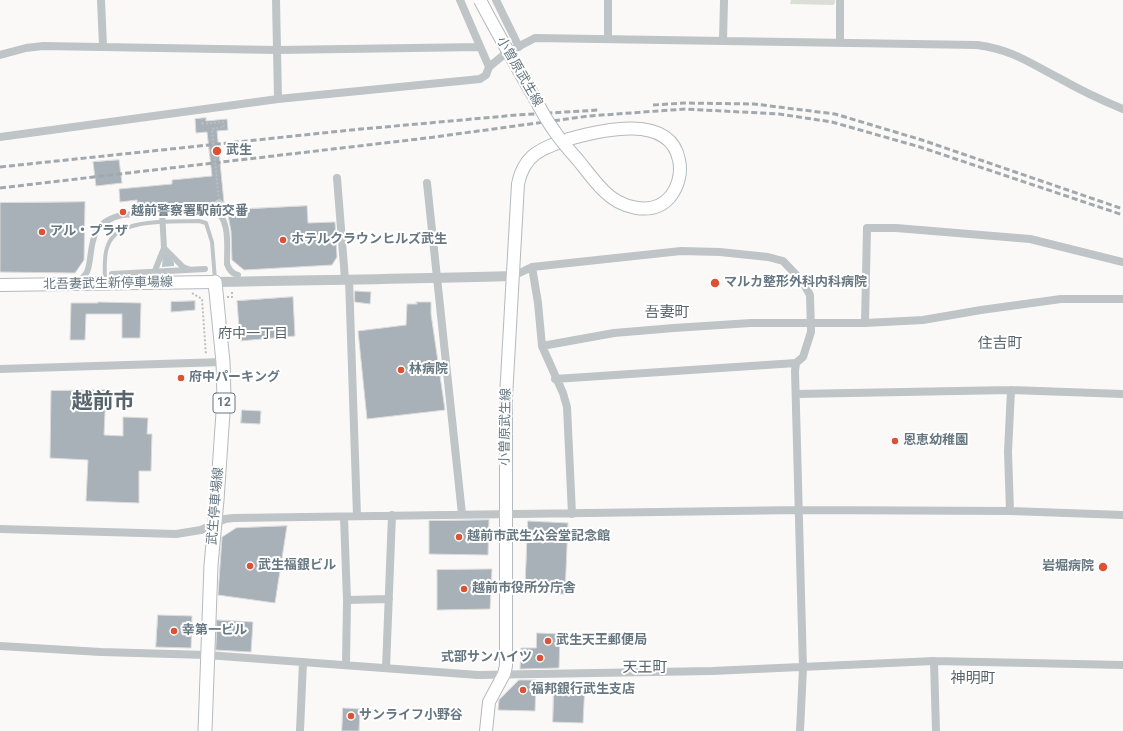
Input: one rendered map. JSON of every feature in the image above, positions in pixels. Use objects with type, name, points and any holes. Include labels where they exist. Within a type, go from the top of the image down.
[{"type":"main road","name":"小曽原武生線","points":[[480,0],[505,49],[553,130],[603,191],[626,205],[644,209],[664,202],[672,194],[676,186],[680,170],[677,153],[668,138],[659,133],[645,130],[624,129],[588,133],[569,139],[538,151],[527,160],[520,174],[516,195],[506,397],[506,666],[504,674],[489,702],[486,731]]},
{"type":"main road","name":"北吾妻武生新停車場線","points":[[0,286],[215,282]]},
{"type":"main road","name":"武生停車場線","points":[[205,731],[211,565],[224,398],[223,362],[215,282]]},
{"type":"street","points":[[101,0],[103,46]]},
{"type":"street","points":[[276,0],[278,98]]},
{"type":"street","points":[[460,0],[489,67]]},
{"type":"street","points":[[496,0],[518,47]]},
{"type":"street","points":[[608,0],[608,39]]},
{"type":"street","points":[[723,41],[724,0]]},
{"type":"street","points":[[840,0],[840,42]]},
{"type":"street","points":[[0,137],[278,98],[480,79],[486,76],[489,67],[506,53],[535,38],[964,44],[997,48],[1013,53],[1075,87],[1123,109]]},
{"type":"street","points":[[0,55],[26,48],[43,46],[277,50],[480,47]]},
{"type":"street","points":[[337,178],[347,279],[357,516]]},
{"type":"street","points":[[426,184],[462,514]]},
{"type":"street","points":[[219,203],[219,213]]},
{"type":"street","points":[[78,280],[85,276],[89,266],[93,237],[104,223],[114,217],[122,215],[211,208],[219,213],[225,222],[228,268],[234,274],[238,275]]},
{"type":"street","points":[[154,273],[164,248],[162,212]]},
{"type":"street","points":[[865,323],[867,228],[896,228],[1030,239],[1123,262]]},
{"type":"street","points":[[164,248],[183,267],[192,270]]},
{"type":"street","points":[[215,282],[347,279],[436,279],[513,276],[532,267],[681,251],[720,252],[768,257],[783,262],[802,281],[810,295],[811,322],[809,342],[803,357],[796,363],[555,379]]},
{"type":"street","points":[[532,267],[538,303],[542,346],[555,379],[563,393],[567,406],[572,514]]},
{"type":"street","points":[[112,274],[154,273],[205,269]]},
{"type":"street","points":[[542,346],[614,333],[674,328],[811,322],[865,323],[923,320],[1061,299],[1123,299]]},
{"type":"street","points":[[0,369],[223,362]]},
{"type":"street","points":[[796,363],[803,668],[800,731]]},
{"type":"street","points":[[796,394],[1011,390],[1123,394]]},
{"type":"street","points":[[1010,510],[1008,452],[1011,390]]},
{"type":"street","points":[[0,529],[176,534],[197,531],[229,518],[462,514],[572,514],[800,510],[1010,510],[1123,515]]},
{"type":"street","points":[[386,668],[392,515]]},
{"type":"street","points":[[344,517],[347,600],[346,665]]},
{"type":"street","points":[[347,600],[389,599]]},
{"type":"street","points":[[0,646],[101,652],[207,655],[478,674],[712,671],[934,661],[1123,665]]},
{"type":"street","points":[[934,661],[936,731]]},
{"type":"street","points":[[300,731],[303,662]]},
{"type":"lane","points":[[105,285],[106,253],[109,241],[114,234],[130,226],[162,222],[199,221],[206,223],[212,242],[215,282]]},
{"type":"path","points":[[201,116],[202,124],[223,122],[224,128],[212,129],[219,203]]},
{"type":"path","points":[[232,290],[232,297]]},
{"type":"path","points":[[192,292],[192,295],[202,299],[206,358]]},
{"type":"shaded area","points":[[791,0],[835,0],[835,3],[833,5],[790,4]]},
{"type":"shaded area","points":[[163,253],[169,254],[174,266],[162,267]]},
{"type":"building","points":[[206,118],[206,121],[227,119],[228,130],[217,131],[224,203],[219,199],[214,203],[138,209],[137,200],[120,202],[119,189],[172,184],[172,180],[212,176],[207,132],[196,133],[195,119]]},
{"type":"building","points":[[119,160],[122,183],[96,186],[93,162]]},
{"type":"building","name":"アル・プラザ","points":[[85,202],[84,260],[75,273],[0,272],[0,203]]},
{"type":"building","name":"ホテルクラウンヒルズ武生","points":[[307,206],[308,223],[335,222],[337,257],[332,265],[244,270],[232,260],[231,231],[227,210]]},
{"type":"building","points":[[355,291],[371,292],[370,304],[355,302]]},
{"type":"building","points":[[293,297],[295,336],[240,341],[237,301]]},
{"type":"building","points":[[195,301],[195,310],[171,312],[171,302]]},
{"type":"building","name":"林病院","points":[[416,302],[431,302],[431,314],[445,410],[367,419],[358,331],[406,325],[407,304],[417,304]]},
{"type":"building","points":[[71,303],[141,303],[140,338],[122,338],[122,314],[86,314],[85,340],[70,340]]},
{"type":"building","points":[[106,390],[104,435],[123,436],[123,417],[148,418],[147,434],[152,434],[151,471],[139,471],[139,503],[86,501],[88,460],[50,458],[51,391]]},
{"type":"building","points":[[242,410],[261,411],[260,424],[241,423]]},
{"type":"building","name":"越前市武生公会堂記念館","points":[[489,520],[488,555],[429,554],[429,521]]},
{"type":"building","points":[[528,521],[568,523],[565,594],[525,593]]},
{"type":"building","name":"武生福銀ビル","points":[[287,526],[275,603],[218,595],[222,537],[236,528]]},
{"type":"building","name":"越前市役所分庁舎","points":[[492,569],[490,609],[437,610],[437,570]]},
{"type":"building","name":"幸第一ビル","points":[[158,615],[192,616],[191,648],[156,647]]},
{"type":"building","points":[[217,620],[253,622],[251,652],[216,650]]},
{"type":"building","name":"式部サンハイツ","points":[[537,633],[560,634],[559,668],[520,669],[521,648],[536,648]]},
{"type":"building","name":"福邦銀行武生支店","points":[[519,680],[536,680],[535,711],[498,710],[499,700]]},
{"type":"building","points":[[554,682],[585,683],[583,723],[553,722]]},
{"type":"building","name":"サンライフ小野谷","points":[[343,708],[360,709],[359,731],[342,731]]},
{"type":"railway","points":[[653,105],[685,103],[754,104],[835,114],[922,140],[1123,209]]},
{"type":"railway","points":[[0,188],[427,138],[589,116],[685,109],[779,114],[832,122],[920,147],[1123,215]]},
{"type":"railway","points":[[0,167],[351,130],[517,115],[599,110]]},
{"type":"place","name":"武生","points":[[217,151]]},
{"type":"place","name":"越前警察署駅前交番","points":[[123,212]]},
{"type":"place","name":"アル・プラザ","points":[[42,232]]},
{"type":"place","name":"ホテルクラウンヒルズ武生","points":[[283,240]]},
{"type":"place","name":"マルカ整形外科内科病院","points":[[715,283]]},
{"type":"place","name":"林病院","points":[[401,370]]},
{"type":"place","name":"府中パーキング","points":[[181,378]]},
{"type":"place","name":"恩恵幼稚園","points":[[895,441]]},
{"type":"place","name":"越前市武生公会堂記念館","points":[[459,537]]},
{"type":"place","name":"武生福銀ビル","points":[[250,566]]},
{"type":"place","name":"岩堀病院","points":[[1103,567]]},
{"type":"place","name":"越前市役所分庁舎","points":[[464,589]]},
{"type":"place","name":"幸第一ビル","points":[[174,631]]},
{"type":"place","name":"武生天王郵便局","points":[[548,641]]},
{"type":"place","name":"式部サンハイツ","points":[[540,658]]},
{"type":"place","name":"福邦銀行武生支店","points":[[523,690]]},
{"type":"place","name":"サンライフ小野谷","points":[[351,716]]},
{"type":"district","name":"吾妻町","points":[[667,313]]},
{"type":"district","name":"府中一丁目","points":[[253,334]]},
{"type":"district","name":"住吉町","points":[[1000,344]]},
{"type":"district","name":"越前市","points":[[103,403]]},
{"type":"district","name":"天王町","points":[[645,668]]},
{"type":"district","name":"神明町","points":[[973,679]]}]
